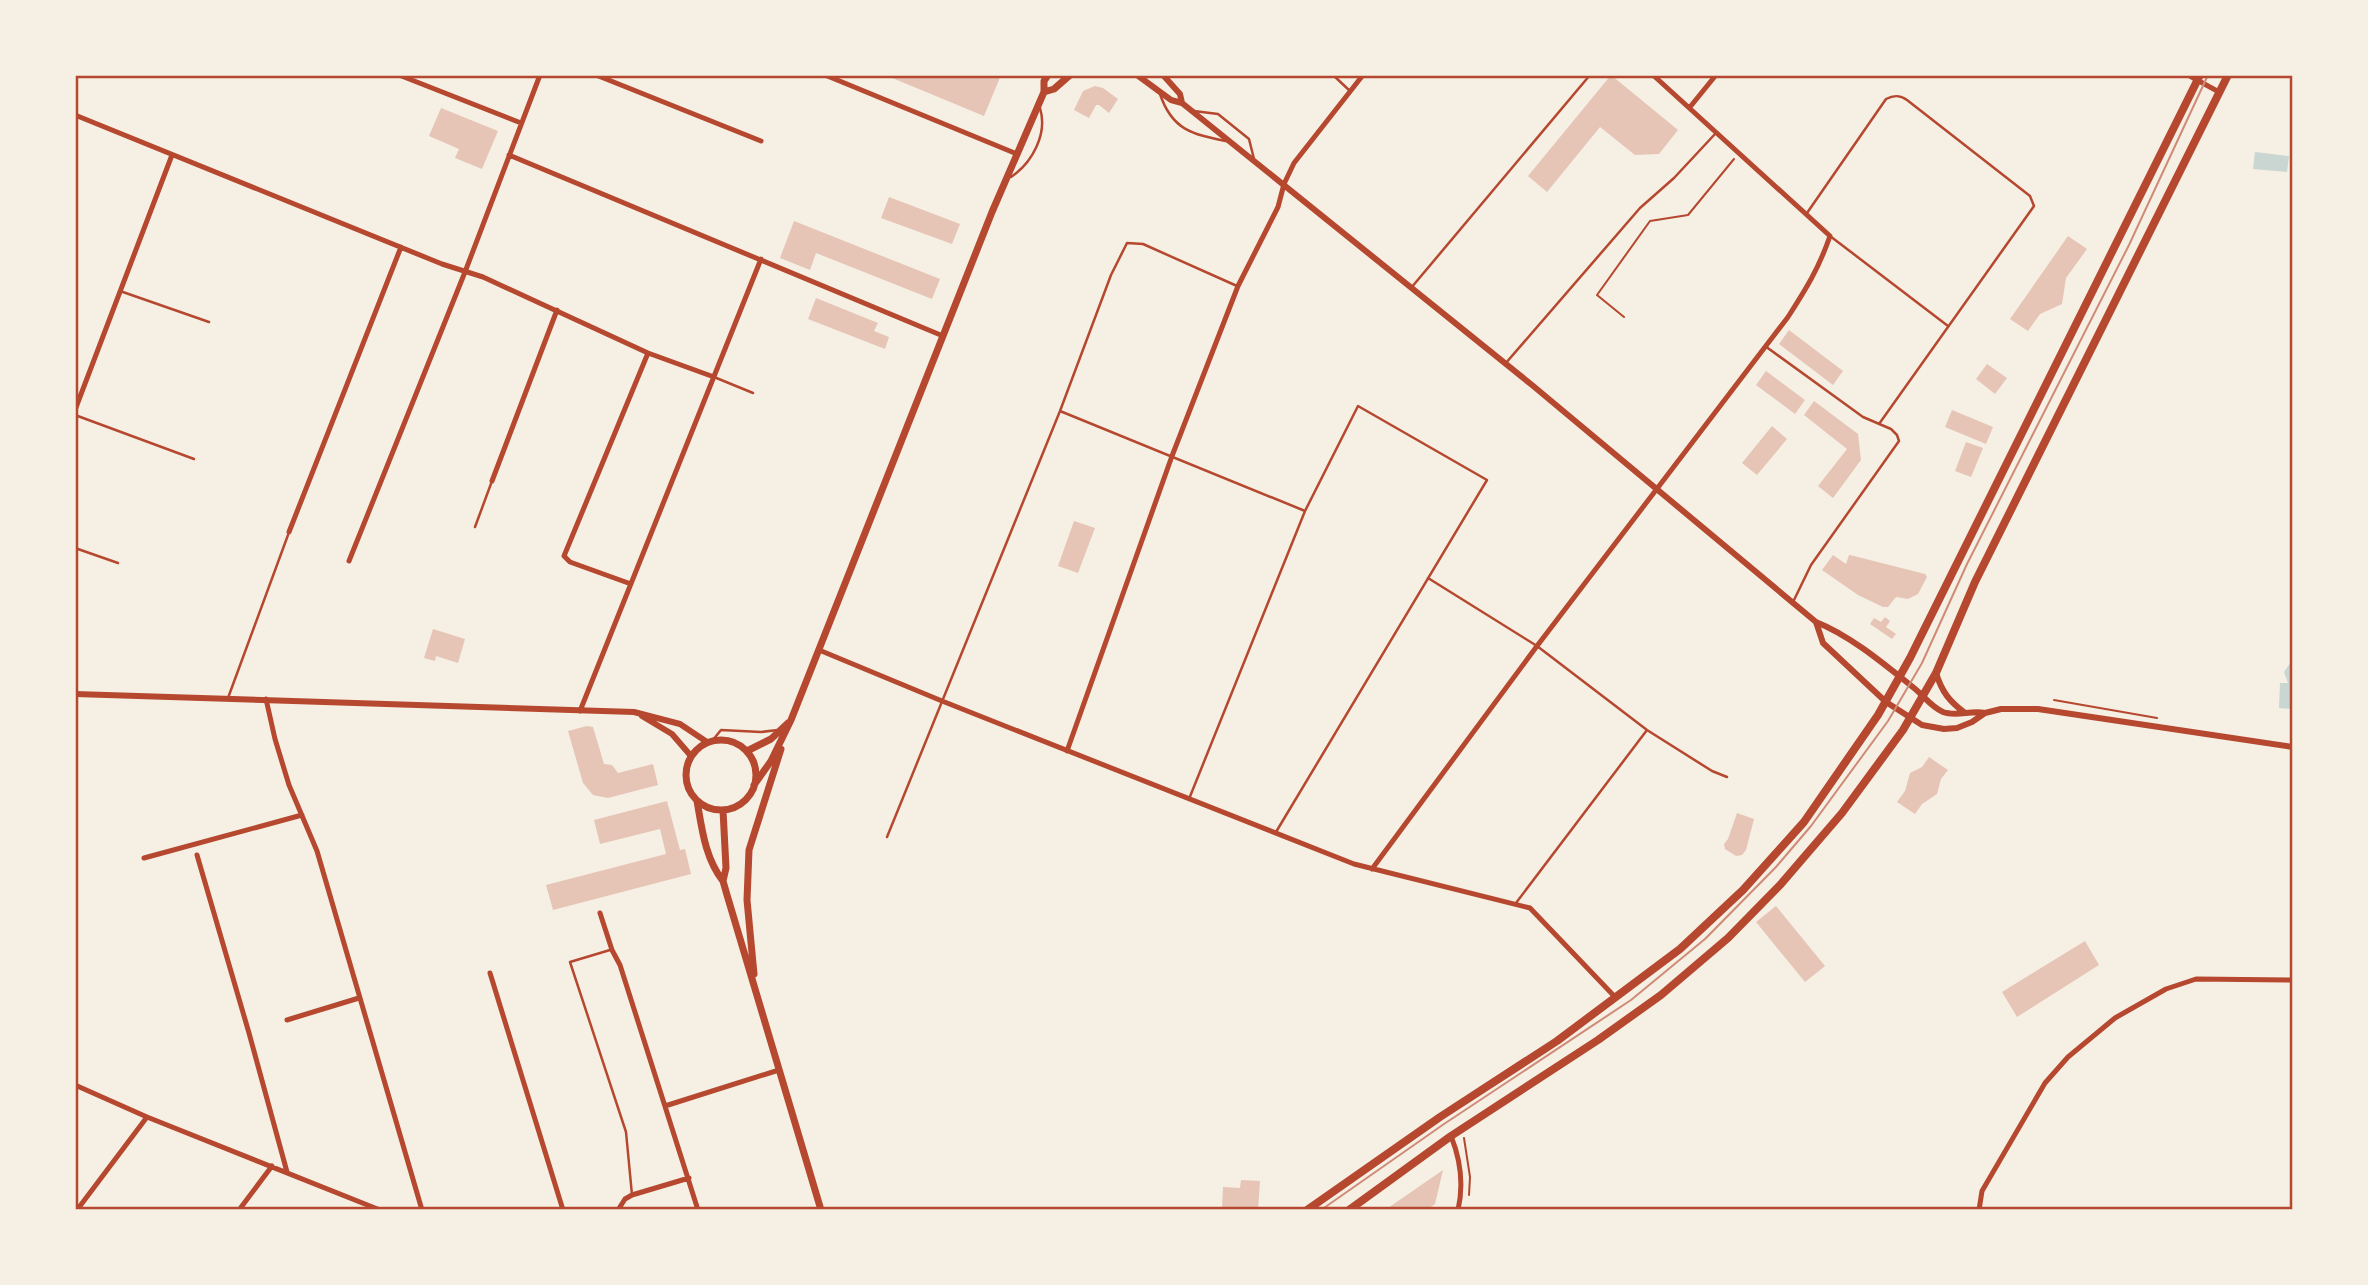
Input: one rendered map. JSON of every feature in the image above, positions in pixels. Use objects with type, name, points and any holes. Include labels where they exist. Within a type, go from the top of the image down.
[{"type":"main road","points":[[697,801],[705,806],[723,810],[743,802],[771,761],[819,650],[1005,181],[1044,92],[1044,81],[1048,75]]},
{"type":"main road","points":[[1044,92],[1054,89],[1070,75]]},
{"type":"main road","points":[[1349,1210],[1451,1136],[1612,1031],[1661,995],[1728,938],[1781,884],[1842,813],[1910,719],[1936,673],[1975,582],[2228,75]]},
{"type":"main road","points":[[1307,1210],[1440,1117],[1557,1041],[1680,949],[1743,890],[1789,841],[1817,806],[1900,677],[2063,348],[2111,258],[2198,78]]},
{"type":"main road","points":[[747,751],[765,743],[787,726]]},
{"type":"main road","points":[[755,985],[747,900],[749,850],[787,726]]},
{"type":"main road","points":[[754,785],[756,773],[747,751],[736,743],[724,740],[709,742],[691,756],[686,769],[687,783],[697,801],[705,846],[715,871],[723,881],[821,1210]]},
{"type":"main road","points":[[723,810],[726,868],[723,881]]},
{"type":"street","points":[[399,75],[521,123]]},
{"type":"street","points":[[349,561],[465,272],[540,75]]},
{"type":"street","points":[[596,75],[761,141]]},
{"type":"street","points":[[825,75],[1017,154]]},
{"type":"street","points":[[1137,75],[1171,100],[1182,103],[1284,184],[1506,364],[1816,622],[1833,628],[1900,677],[1934,708],[1945,713],[1965,713],[1973,710],[1985,713],[2016,708],[2067,712],[2293,747]]},
{"type":"street","points":[[1163,75],[1180,94],[1182,103]]},
{"type":"street","points":[[1067,751],[1172,456],[1238,286],[1278,206],[1294,163],[1363,75]]},
{"type":"street","points":[[1372,869],[1765,346],[1813,279],[1830,236],[1653,75]]},
{"type":"street","points":[[1690,107],[1716,75]]},
{"type":"street","points":[[2188,75],[2198,78],[2219,92]]},
{"type":"street","points":[[76,117],[483,277],[648,354],[714,377]]},
{"type":"street","points":[[75,413],[172,155]]},
{"type":"street","points":[[509,155],[943,336]]},
{"type":"street","points":[[289,533],[401,247]]},
{"type":"street","points":[[580,711],[761,259]]},
{"type":"street","points":[[492,481],[557,310]]},
{"type":"street","points":[[631,584],[570,562],[564,556],[648,354]]},
{"type":"street","points":[[1816,622],[1823,643],[1886,702],[1910,719],[1923,725],[1944,729],[1957,728],[1985,713]]},
{"type":"street","points":[[819,650],[1067,751],[1372,869],[1530,908],[1616,998]]},
{"type":"street","points":[[1936,673],[1941,690],[1965,713]]},
{"type":"street","points":[[75,694],[634,712],[680,724],[709,742]]},
{"type":"street","points":[[266,699],[289,785],[317,851],[422,1210]]},
{"type":"street","points":[[634,712],[672,734],[691,756]]},
{"type":"street","points":[[144,858],[302,815]]},
{"type":"street","points":[[197,855],[287,1172]]},
{"type":"street","points":[[600,913],[620,965],[698,1210]]},
{"type":"street","points":[[490,973],[564,1210]]},
{"type":"street","points":[[1979,1210],[1982,1191],[2045,1083],[2068,1056],[2100,1029],[2146,999],[2196,979],[2293,980]]},
{"type":"street","points":[[287,1020],[359,998]]},
{"type":"street","points":[[665,1106],[779,1070]]},
{"type":"street","points":[[75,1085],[147,1117],[380,1210]]},
{"type":"street","points":[[78,1210],[147,1117]]},
{"type":"street","points":[[1451,1136],[1462,1179],[1458,1210]]},
{"type":"street","points":[[239,1210],[272,1166]]},
{"type":"street","points":[[618,1210],[625,1199],[632,1195],[689,1178]]},
{"type":"lane","points":[[1333,75],[1350,90]]},
{"type":"lane","points":[[1411,288],[1590,75]]},
{"type":"lane","points":[[1159,91],[1167,114],[1181,125],[1194,134],[1229,142]]},
{"type":"lane","points":[[1807,214],[1886,99],[1891,96],[1901,96],[1907,100],[2030,196],[2034,206],[1879,424]]},
{"type":"lane","points":[[1005,181],[1028,164],[1037,144],[1044,119],[1038,102]]},
{"type":"lane","points":[[1190,110],[1219,114],[1249,139],[1255,162]]},
{"type":"lane","points":[[1506,364],[1634,214],[1674,178],[1717,132]]},
{"type":"lane","points":[[1830,236],[1948,326]]},
{"type":"lane","points":[[887,836],[1060,411],[1111,275],[1127,243],[1143,244],[1238,286]]},
{"type":"lane","points":[[120,291],[209,322]]},
{"type":"lane","points":[[1765,346],[1863,417],[1897,435],[1898,444],[1811,565],[1792,602]]},
{"type":"lane","points":[[714,377],[753,393]]},
{"type":"lane","points":[[1189,799],[1305,510],[1358,406],[1487,480],[1275,833]]},
{"type":"lane","points":[[1060,411],[1305,510]]},
{"type":"lane","points":[[75,413],[194,459]]},
{"type":"lane","points":[[475,527],[492,481]]},
{"type":"lane","points":[[228,698],[289,533]]},
{"type":"lane","points":[[75,548],[118,563]]},
{"type":"lane","points":[[1428,578],[1537,646],[1647,730],[1712,771],[1727,777]]},
{"type":"lane","points":[[709,742],[721,730],[761,733],[787,726]]},
{"type":"lane","points":[[1516,904],[1647,730]]},
{"type":"lane","points":[[612,950],[570,962],[626,1132],[632,1195]]},
{"type":"path","points":[[1624,317],[1597,295],[1650,221],[1688,215],[1740,152]]},
{"type":"shaded area","points":[[2255,152],[2289,156],[2287,172],[2253,169]]},
{"type":"shaded area","points":[[2291,662],[2293,709],[2279,708],[2280,683],[2288,683],[2284,672]]},
{"type":"building","points":[[885,75],[1001,75],[984,116]]},
{"type":"building","points":[[1611,75],[1678,130],[1659,154],[1635,155],[1600,127],[1547,192],[1528,176]]},
{"type":"building","points":[[1095,86],[1103,88],[1118,99],[1109,113],[1096,105],[1089,118],[1074,110],[1083,91]]},
{"type":"building","points":[[441,108],[498,131],[482,169],[455,158],[459,149],[429,136]]},
{"type":"building","points":[[889,197],[960,224],[952,244],[881,218]]},
{"type":"building","points":[[794,221],[940,279],[932,299],[816,253],[810,270],[780,258]]},
{"type":"building","points":[[2068,236],[2087,249],[2066,278],[2062,304],[2040,314],[2028,331],[2010,319]]},
{"type":"building","points":[[816,298],[878,323],[874,331],[889,337],[885,349],[808,319]]},
{"type":"building","points":[[1789,330],[1843,371],[1833,385],[1779,344]]},
{"type":"building","points":[[1987,364],[2007,378],[1995,394],[1976,379]]},
{"type":"building","points":[[1766,371],[1805,400],[1795,414],[1756,385]]},
{"type":"building","points":[[1814,401],[1858,434],[1861,460],[1833,498],[1818,486],[1847,449],[1804,415]]},
{"type":"building","points":[[1952,410],[1993,427],[1986,444],[1945,427]]},
{"type":"building","points":[[1772,426],[1787,439],[1757,475],[1742,463]]},
{"type":"building","points":[[1966,442],[1983,448],[1971,477],[1955,471]]},
{"type":"building","points":[[1074,521],[1095,528],[1078,573],[1058,566]]},
{"type":"building","points":[[1833,555],[1846,564],[1849,555],[1925,574],[1927,577],[1918,594],[1908,599],[1896,597],[1888,607],[1883,607],[1858,595],[1822,570]]},
{"type":"building","points":[[1885,617],[1890,621],[1886,627],[1896,634],[1892,639],[1870,624],[1874,618],[1881,622]]},
{"type":"building","points":[[433,629],[465,639],[458,663],[436,656],[435,661],[424,658]]},
{"type":"building","points":[[593,727],[604,764],[612,765],[618,773],[653,764],[658,785],[608,798],[593,795],[583,783],[568,731]]},
{"type":"building","points":[[1929,757],[1948,770],[1941,779],[1937,794],[1922,804],[1915,814],[1897,802],[1905,791],[1910,773],[1922,767]]},
{"type":"building","points":[[667,801],[680,850],[685,849],[691,874],[553,910],[546,885],[666,854],[660,829],[600,844],[594,820]]},
{"type":"building","points":[[1737,813],[1754,819],[1746,850],[1742,855],[1736,856],[1725,849],[1724,844]]},
{"type":"building","points":[[1776,906],[1825,966],[1805,982],[1756,922]]},
{"type":"building","points":[[2085,941],[2099,965],[2017,1017],[2002,992]]},
{"type":"building","points":[[1443,1170],[1435,1204],[1426,1210],[1385,1210]]},
{"type":"building","points":[[1241,1180],[1260,1181],[1258,1210],[1222,1210],[1223,1187],[1240,1188]]},
{"type":"tram line","points":[[1321,1210],[1444,1124],[1631,1000],[1705,939],[1776,867],[1811,826],[1888,721],[1922,663],[1967,564],[2129,245],[2208,75]]}]
